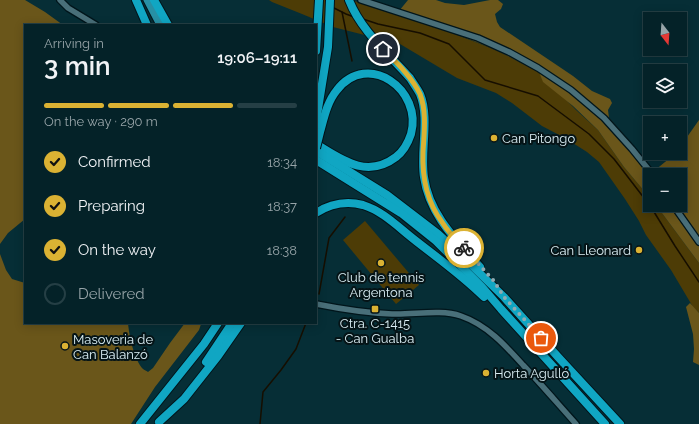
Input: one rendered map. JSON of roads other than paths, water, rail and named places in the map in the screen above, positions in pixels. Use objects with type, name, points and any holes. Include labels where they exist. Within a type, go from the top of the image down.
[{"type":"highway","points":[[136,0],[147,24]]},
{"type":"highway","points":[[153,0],[164,24]]},
{"type":"highway","points":[[153,0],[167,24]]},
{"type":"highway","points":[[317,33],[319,0]]},
{"type":"highway","points":[[317,115],[328,47],[330,0]]},
{"type":"highway","points":[[349,0],[365,28],[410,78],[420,95],[423,108],[424,126],[424,177],[429,197],[436,214],[448,231],[494,281],[504,297]]},
{"type":"highway","points":[[317,144],[330,101],[336,90],[344,82],[355,76],[376,74],[386,78],[395,83],[408,100],[412,110],[413,121],[410,139],[401,153],[385,165],[372,167],[359,166],[317,145]]},
{"type":"highway","points":[[317,153],[387,195],[430,227],[504,297],[620,424]]},
{"type":"highway","points":[[317,161],[377,197],[436,241],[482,287],[605,424]]},
{"type":"highway","points":[[317,212],[335,204],[344,203],[357,204],[376,210],[470,283],[489,302],[501,309]]},
{"type":"highway","points":[[140,424],[202,340],[211,324]]},
{"type":"highway","points":[[140,424],[204,344],[217,324]]},
{"type":"highway","points":[[158,423],[181,396],[214,351],[231,324]]},
{"type":"highway","points":[[158,423],[184,399],[241,324]]},
{"type":"main road","points":[[147,0],[159,24]]},
{"type":"street","points":[[60,0],[68,8],[94,24]]},
{"type":"street","points":[[361,0],[478,38],[510,52],[538,68],[571,90],[604,118],[647,168]]},
{"type":"street","points":[[678,212],[699,242]]},
{"type":"street","points":[[317,304],[391,314],[448,314],[460,316],[477,323],[487,329],[509,350],[576,424]]},
{"type":"waterway","points":[[332,7],[354,17]]},
{"type":"waterway","points":[[342,12],[352,61]]},
{"type":"waterway","points":[[363,19],[378,24],[420,33],[449,44],[485,80],[538,96],[589,134],[614,159],[651,207],[699,282]]},
{"type":"waterway","points":[[319,294],[329,238],[345,217]]},
{"type":"waterway","points":[[260,424],[263,392],[296,349],[306,324]]},
{"type":"place","name":"Can Pitongo","points":[[494,138]]},
{"type":"place","name":"Can Lleonard","points":[[639,250]]},
{"type":"place","name":"Club de tennis Argentona","points":[[381,263]]},
{"type":"place","name":"Ctra. C-1415 - Can Gualba","points":[[375,309]]},
{"type":"place","name":"Masoveria de Can Balanzó","points":[[65,346]]},
{"type":"place","name":"Horta Agulló","points":[[486,373]]}]
